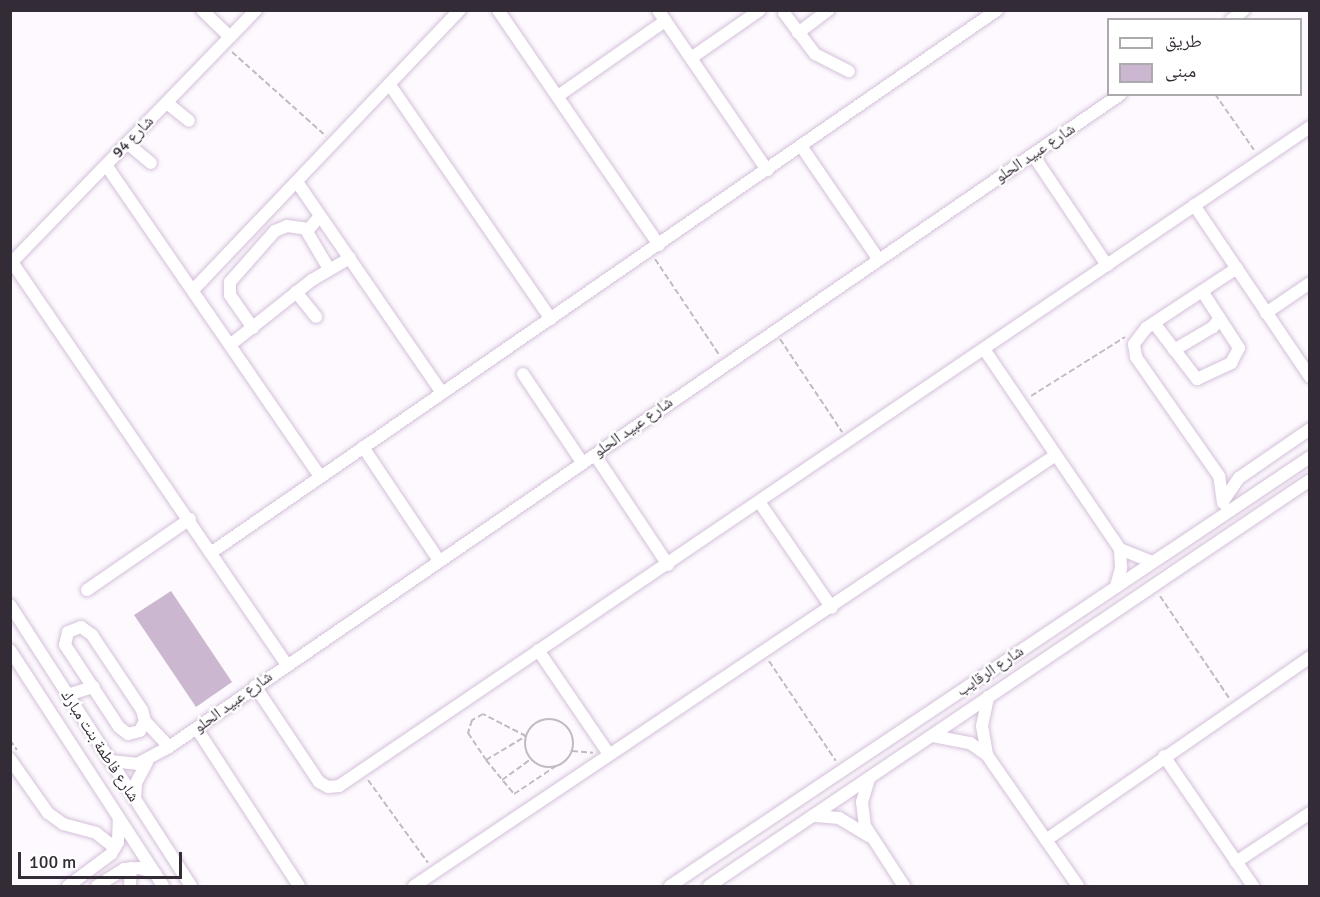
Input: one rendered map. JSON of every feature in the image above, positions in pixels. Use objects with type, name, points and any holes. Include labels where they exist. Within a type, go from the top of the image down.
[{"type":"street","points":[[202,10],[226,41]]},
{"type":"street","name":"شارع 94","points":[[11,263],[256,10]]},
{"type":"street","points":[[193,290],[459,10]]},
{"type":"street","points":[[498,10],[558,96],[654,248]]},
{"type":"street","points":[[691,58],[760,10]]},
{"type":"street","points":[[798,33],[829,10]]},
{"type":"street","points":[[212,552],[997,10]]},
{"type":"street","points":[[784,13],[818,57],[849,71]]},
{"type":"street","points":[[558,96],[662,16],[767,170]]},
{"type":"street","points":[[390,85],[550,319]]},
{"type":"street","name":"شارع عبيد الحلو","points":[[147,762],[438,559],[595,455],[725,363],[1118,96]]},
{"type":"street","points":[[167,102],[189,121]]},
{"type":"street","points":[[255,686],[313,772],[330,783],[357,773],[760,503],[1310,127]]},
{"type":"street","points":[[127,143],[151,163]]},
{"type":"street","points":[[801,146],[879,260]]},
{"type":"street","points":[[1033,155],[1107,265]]},
{"type":"street","points":[[106,165],[320,477]]},
{"type":"street","points":[[297,182],[442,393]]},
{"type":"street","points":[[1194,205],[1310,377]]},
{"type":"street","points":[[253,328],[230,295],[230,282],[279,229],[306,230],[320,216]]},
{"type":"street","points":[[306,230],[329,269]]},
{"type":"street","points":[[230,345],[296,292],[329,269],[350,258]]},
{"type":"street","points":[[11,263],[190,519],[286,664]]},
{"type":"street","points":[[1221,517],[1222,485],[1214,468],[1136,357],[1137,338],[1154,323],[1237,268]]},
{"type":"street","points":[[1266,313],[1310,283]]},
{"type":"street","points":[[1154,323],[1197,379],[1231,363],[1239,348],[1202,291]]},
{"type":"street","points":[[296,292],[316,317]]},
{"type":"street","points":[[1174,350],[1213,327],[1220,318]]},
{"type":"street","points":[[984,349],[1120,549],[1121,568],[1116,586]]},
{"type":"street","points":[[523,374],[582,462]]},
{"type":"street","points":[[1223,503],[1228,490],[1239,478],[1310,429]]},
{"type":"street","points":[[363,447],[438,559]]},
{"type":"street","points":[[595,455],[668,565]]},
{"type":"street","points":[[414,886],[609,754],[832,608],[1056,455]]},
{"type":"street","name":"شارع الرقايب","points":[[670,886],[1310,457]]},
{"type":"street","points":[[1214,468],[1226,477],[1239,478]]},
{"type":"street","name":"شارع الرقايب","points":[[709,886],[816,816],[1310,480]]},
{"type":"street","points":[[760,503],[832,608]]},
{"type":"street","points":[[87,590],[190,519]]},
{"type":"street","points":[[1120,549],[1153,562]]},
{"type":"street","name":"شارع فاطمة بنت مبارك","points":[[10,605],[191,886]]},
{"type":"street","points":[[145,721],[140,731],[123,731],[65,645],[68,632],[74,628],[88,630],[145,721],[169,747]]},
{"type":"street","name":"شارع فاطمة بنت مبارك","points":[[10,650],[163,886]]},
{"type":"street","points":[[538,650],[609,754]]},
{"type":"street","points":[[1043,836],[1310,657]]},
{"type":"street","points":[[67,695],[94,687]]},
{"type":"street","points":[[987,755],[982,726],[988,697]]},
{"type":"street","points":[[197,729],[299,886]]},
{"type":"street","points":[[933,736],[960,739],[987,755],[1078,886]]},
{"type":"street","points":[[1164,756],[1253,886]]},
{"type":"street","points":[[16,758],[56,819],[96,833],[115,848]]},
{"type":"street","points":[[110,761],[128,765],[147,762]]},
{"type":"street","points":[[135,799],[136,783],[147,762]]},
{"type":"street","points":[[869,779],[862,814],[870,837],[904,886]]},
{"type":"street","points":[[1236,862],[1310,813]]},
{"type":"street","points":[[816,816],[851,822],[870,837]]},
{"type":"street","points":[[68,886],[101,864],[115,848],[119,819]]},
{"type":"street","points":[[101,864],[110,877]]},
{"type":"street","points":[[130,886],[131,868]]},
{"type":"street","points":[[97,886],[110,877],[131,868],[154,873]]},
{"type":"path","points":[[226,41],[334,143]]},
{"type":"path","points":[[1216,96],[1261,160]]},
{"type":"path","points":[[654,248],[725,363]]},
{"type":"path","points":[[774,330],[849,441]]},
{"type":"path","points":[[1021,403],[1118,340],[1137,338]]},
{"type":"path","points":[[1153,586],[1235,707]]},
{"type":"path","points":[[764,653],[842,771]]},
{"type":"path","points":[[486,760],[526,736],[533,725],[544,719],[557,720],[567,727],[573,739],[572,751],[556,766],[518,794],[502,780],[486,760],[468,733],[477,716],[490,715],[526,736],[531,759],[543,766],[556,766]]},
{"type":"path","points":[[10,740],[16,758]]},
{"type":"path","points":[[502,780],[531,759]]},
{"type":"path","points":[[357,773],[435,873]]},
{"type":"building","points":[[171,591],[232,682],[196,707],[134,615]]}]
